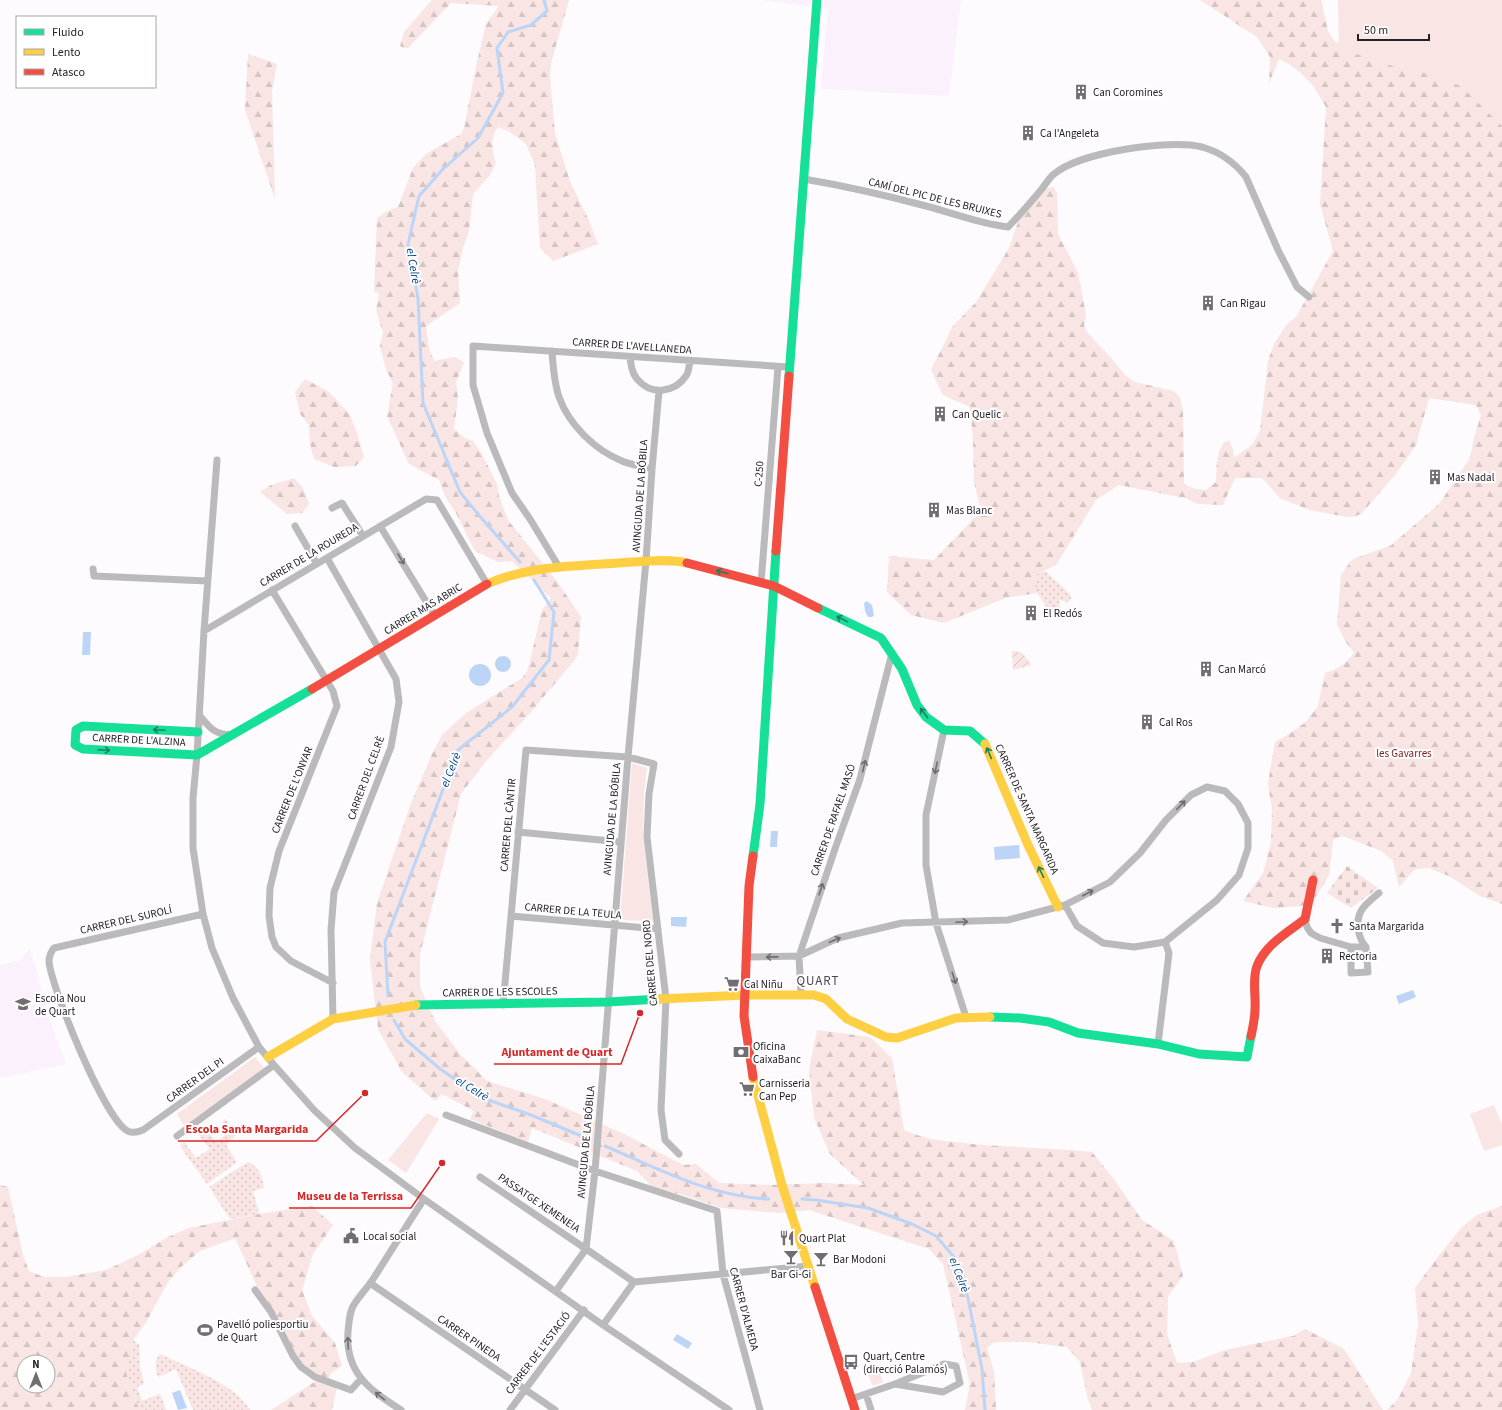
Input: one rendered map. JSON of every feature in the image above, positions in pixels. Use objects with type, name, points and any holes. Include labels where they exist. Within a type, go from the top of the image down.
[{"type":"street","name":"C-250","points":[[817,0],[789,367],[760,804],[749,886],[744,1016],[752,1074],[782,1185],[855,1410]]},
{"type":"street","name":"CAMÍ DEL PIC DE LES BRUIXES","points":[[804,179],[834,184],[919,204],[992,225],[1008,227],[1022,213],[1054,174],[1080,160],[1135,148],[1184,145],[1204,148],[1221,155],[1239,167],[1246,177],[1281,256],[1297,287],[1309,297]]},
{"type":"street","name":"CARRER DE L'AVELLANEDA","points":[[559,567],[530,519],[512,493],[487,433],[473,386],[473,346],[789,367]]},
{"type":"street","points":[[552,351],[554,377],[560,398],[572,421],[585,436],[603,451],[622,461],[652,469]]},
{"type":"street","points":[[630,357],[632,370],[638,380],[649,388],[659,391],[669,390],[687,375],[690,361]]},
{"type":"street","name":"C-250","points":[[762,583],[778,367]]},
{"type":"street","name":"AVINGUDA DE LA BÓBILA","points":[[586,1249],[595,1171],[659,391]]},
{"type":"street","points":[[216,460],[207,581],[198,755],[193,798],[194,848],[203,914],[212,948],[233,998],[260,1047],[274,1066],[314,1110],[355,1148],[424,1199],[584,1310],[603,1325],[729,1410]]},
{"type":"street","name":"CARRER DE LA ROUREDA","points":[[204,631],[426,499],[436,500],[487,584]]},
{"type":"street","points":[[332,508],[342,503],[363,536]]},
{"type":"street","points":[[295,526],[317,564]]},
{"type":"street","points":[[380,526],[434,616]]},
{"type":"street","name":"CARRER DEL CELRÈ","points":[[327,558],[396,679],[399,702],[391,747],[334,892],[331,930],[333,1019]]},
{"type":"street","points":[[646,561],[683,562],[774,586],[881,638],[892,653],[902,669],[918,705],[926,717],[944,730],[926,815],[926,865],[936,922],[966,1017]]},
{"type":"street","name":"CARRER MAS ABRIC","points":[[198,755],[327,681],[487,584],[506,576],[559,567],[646,561]]},
{"type":"street","points":[[93,569],[94,576],[207,581]]},
{"type":"street","name":"CARRER DE L'ONYAR","points":[[272,590],[333,691],[337,706],[279,851],[270,888],[269,916],[272,937],[276,947],[291,961],[333,983]]},
{"type":"street","name":"CARRER DE RAFAEL MASÓ","points":[[801,994],[799,956],[860,779],[892,653]]},
{"type":"street","points":[[200,716],[211,729],[221,735],[233,736]]},
{"type":"street","name":"CARRER DE L'ALZINA","points":[[198,732],[83,726],[76,730],[75,745],[83,749],[198,755]]},
{"type":"street","name":"CARRER DE SANTA MARGARIDA","points":[[944,730],[970,731],[986,744],[1028,845],[1062,906]]},
{"type":"street","name":"CARRER DEL CÀNTIR","points":[[502,1005],[526,750],[628,757]]},
{"type":"street","name":"CARRER DEL NORD","points":[[628,757],[654,764],[648,794],[647,837],[666,999],[661,1110],[665,1140],[679,1154]]},
{"type":"street","points":[[746,957],[799,956],[838,938],[902,924],[1008,920],[1062,906],[1110,882],[1140,853],[1166,820],[1191,794],[1207,787],[1225,791],[1238,804],[1248,823],[1248,848],[1239,875],[1217,900],[1165,942],[1134,947],[1103,944],[1077,926],[1062,906]]},
{"type":"street","points":[[518,832],[621,842]]},
{"type":"street","points":[[1313,880],[1305,919],[1307,927],[1311,933],[1320,938],[1351,947],[1366,947]]},
{"type":"street","points":[[1351,947],[1351,973],[1368,972],[1366,947],[1361,942],[1358,928],[1359,916],[1366,905],[1379,893]]},
{"type":"street","name":"CARRER DEL SUROLÍ","points":[[143,1130],[136,1133],[127,1131],[109,1109],[92,1076],[56,990],[49,962],[50,954],[54,948],[203,914]]},
{"type":"street","name":"CARRER DE LA TEULA","points":[[511,916],[658,929]]},
{"type":"street","name":"CARRER DE LES ESCOLES","points":[[268,1057],[333,1019],[413,1005],[502,1005],[608,1002],[745,995],[801,994],[814,995],[826,999],[847,1019],[886,1037],[897,1038],[956,1018],[1020,1018],[1049,1022],[1078,1033],[1158,1044],[1199,1054],[1247,1057],[1255,1010],[1255,980],[1257,966],[1261,958],[1277,940],[1305,919]]},
{"type":"street","points":[[1158,1044],[1169,953],[1165,942]]},
{"type":"street","name":"CARRER DEL PI","points":[[143,1130],[260,1047]]},
{"type":"street","points":[[177,1136],[274,1066]]},
{"type":"street","points":[[446,1115],[595,1171]]},
{"type":"street","name":"CARRER D'ALMEDA","points":[[595,1171],[717,1211],[723,1274],[760,1410]]},
{"type":"street","name":"PASSATGE XEMENEIA","points":[[480,1176],[634,1282]]},
{"type":"street","points":[[401,1410],[380,1397],[354,1370],[350,1360],[347,1342],[349,1320],[354,1304],[370,1283],[424,1199]]},
{"type":"street","points":[[556,1291],[586,1249]]},
{"type":"street","points":[[603,1325],[634,1282],[809,1266]]},
{"type":"street","name":"CARRER PINEDA","points":[[370,1283],[555,1410]]},
{"type":"street","points":[[255,1290],[271,1312],[293,1356],[301,1367],[315,1377],[351,1390],[361,1378]]},
{"type":"street","name":"CARRER DE L'ESTACIÓ","points":[[510,1410],[584,1310]]},
{"type":"street","points":[[851,1399],[895,1384],[944,1364],[956,1366],[960,1383],[943,1392],[895,1384]]},
{"type":"street","points":[[866,1394],[871,1410]]},
{"type":"shaded area","points":[[763,0],[961,0],[949,96],[821,89],[828,9]]},
{"type":"shaded area","name":"Escola Nou de Quart","points":[[30,948],[50,1021],[66,1064],[0,1078],[0,965],[20,960]]},
{"type":"green space","points":[[432,0],[569,0],[551,63],[550,77],[555,134],[571,184],[587,216],[598,244],[553,261],[540,248],[535,165],[526,144],[510,132],[498,127],[495,131],[492,144],[496,163],[490,175],[473,194],[469,231],[458,270],[460,303],[426,326],[429,348],[434,361],[454,357],[464,362],[456,382],[458,398],[454,429],[465,438],[473,441],[482,454],[497,484],[499,496],[508,520],[559,584],[581,617],[578,654],[574,661],[529,714],[486,761],[461,794],[420,954],[420,987],[435,1021],[460,1054],[487,1081],[545,1099],[624,1134],[683,1165],[696,1164],[719,1183],[769,1185],[824,1183],[864,1185],[830,1154],[814,1118],[809,1070],[817,1030],[870,1037],[892,1058],[904,1130],[926,1138],[948,1141],[996,1146],[1092,1152],[1116,1182],[1142,1220],[1174,1241],[1183,1276],[1168,1296],[1167,1334],[1177,1363],[1193,1362],[1225,1350],[1293,1336],[1305,1329],[1344,1349],[1383,1410],[1092,1410],[1088,1400],[1080,1362],[1067,1347],[1028,1342],[994,1342],[987,1348],[994,1372],[996,1410],[965,1410],[970,1384],[943,1264],[929,1249],[809,1210],[779,1213],[722,1208],[683,1195],[653,1188],[637,1171],[532,1128],[528,1142],[470,1119],[474,1111],[442,1094],[435,1101],[402,1072],[378,1029],[370,959],[377,903],[411,803],[432,754],[442,735],[466,713],[522,678],[529,665],[542,610],[551,598],[512,561],[498,562],[475,551],[456,513],[445,496],[439,480],[409,464],[387,416],[393,383],[386,370],[380,346],[383,332],[376,311],[379,293],[374,292],[377,218],[387,211],[398,207],[413,168],[426,154],[461,134],[464,128],[486,24],[499,6],[451,3],[408,48],[400,46],[404,32]]},
{"type":"green space","name":"les Gavarres","points":[[1200,0],[1321,0],[1328,31],[1334,41],[1340,43],[1502,0],[1502,904],[1480,896],[1449,876],[1429,868],[1415,869],[1399,887],[1393,861],[1381,851],[1343,836],[1333,840],[1329,875],[1311,905],[1273,908],[1243,901],[1263,873],[1271,843],[1272,809],[1268,783],[1275,742],[1306,722],[1318,706],[1325,673],[1342,665],[1354,652],[1345,641],[1337,624],[1341,575],[1350,562],[1355,558],[1390,546],[1439,504],[1470,458],[1481,415],[1476,405],[1429,398],[1416,445],[1395,475],[1361,514],[1353,517],[1309,510],[1280,498],[1262,478],[1235,478],[1223,505],[1198,504],[1185,498],[1119,485],[1096,500],[1056,565],[1037,574],[1037,593],[1005,598],[944,623],[911,615],[887,592],[889,556],[934,560],[981,511],[974,482],[973,440],[970,407],[943,395],[931,370],[953,326],[976,302],[1009,248],[1018,222],[1045,189],[1053,187],[1057,193],[1058,234],[1078,273],[1086,315],[1084,325],[1086,331],[1125,375],[1135,382],[1174,391],[1180,398],[1183,411],[1184,483],[1192,488],[1206,490],[1216,482],[1218,455],[1222,445],[1226,441],[1229,441],[1233,449],[1234,458],[1252,445],[1260,431],[1268,361],[1274,344],[1286,325],[1296,317],[1333,251],[1320,204],[1326,107],[1314,87],[1302,74],[1289,64],[1279,59],[1269,84],[1270,57],[1257,37]]},
{"type":"green space","points":[[1338,0],[1502,0],[1502,126],[1462,87],[1439,76],[1395,67],[1371,58],[1339,50]]},
{"type":"green space","points":[[248,54],[277,64],[272,91],[275,199],[245,110]]},
{"type":"green space","points":[[305,379],[329,392],[350,415],[364,457],[356,466],[334,467],[314,459],[310,444],[309,425],[300,414],[295,392]]},
{"type":"green space","points":[[294,478],[303,488],[309,504],[302,513],[287,514],[260,492],[271,485]]},
{"type":"green space","points":[[1045,571],[1070,594],[1071,598],[1069,602],[1060,600],[1059,603],[1062,613],[1055,614],[1050,612],[1037,593],[1037,574]]},
{"type":"green space","points":[[1012,651],[1023,655],[1031,665],[1013,670]]},
{"type":"green space","points":[[632,763],[647,768],[644,793],[643,837],[653,921],[620,920]]},
{"type":"green space","points":[[1347,866],[1378,888],[1351,908],[1327,893]]},
{"type":"green space","points":[[255,1057],[264,1068],[185,1127],[177,1114]]},
{"type":"green space","points":[[1494,1105],[1502,1125],[1502,1145],[1484,1151],[1470,1114]]},
{"type":"green space","points":[[427,1113],[439,1119],[406,1173],[388,1160]]},
{"type":"green space","points":[[225,1119],[236,1135],[226,1145],[237,1162],[207,1184],[180,1146],[184,1142],[196,1158],[210,1149],[199,1135],[202,1132],[199,1127],[203,1125],[216,1142],[229,1132],[222,1122]]},
{"type":"green space","points":[[248,1162],[258,1170],[264,1188],[253,1191],[259,1214],[230,1219],[209,1187]]},
{"type":"green space","points":[[0,1185],[8,1187],[23,1255],[29,1271],[44,1277],[66,1277],[106,1270],[138,1255],[168,1237],[189,1228],[259,1214],[312,1206],[333,1225],[313,1254],[302,1290],[312,1316],[335,1343],[342,1366],[331,1373],[327,1382],[337,1386],[332,1410],[271,1410],[319,1379],[301,1367],[255,1290],[256,1284],[235,1238],[200,1251],[182,1266],[168,1282],[145,1324],[133,1340],[126,1373],[139,1410],[0,1410]]},
{"type":"green space","points":[[1502,1206],[1502,1410],[1387,1410],[1398,1399],[1411,1373],[1418,1324],[1415,1288],[1461,1228],[1477,1215]]},
{"type":"green space","points":[[133,1340],[139,1345],[140,1367],[144,1384],[137,1387],[142,1401],[160,1394],[166,1410],[139,1410],[126,1373]]},
{"type":"green space","points":[[160,1354],[222,1384],[243,1401],[250,1410],[193,1410],[176,1369],[158,1377],[156,1365]]},
{"type":"green space","points":[[879,1371],[883,1382],[873,1386],[868,1375]]},
{"type":"water","points":[[867,601],[872,605],[874,615],[872,617],[868,617],[865,611],[864,603]]},
{"type":"water","points":[[83,632],[91,632],[90,655],[82,655]]},
{"type":"water","points":[[503,656],[509,658],[511,664],[509,670],[503,672],[497,670],[495,664],[497,658]]},
{"type":"water","points":[[476,664],[484,664],[491,671],[491,679],[484,686],[476,686],[469,679],[469,671]]},
{"type":"water","points":[[771,831],[778,831],[777,847],[770,847]]},
{"type":"water","points":[[1019,845],[1020,858],[995,860],[994,847]]},
{"type":"water","points":[[671,917],[687,917],[686,927],[671,926]]},
{"type":"water","points":[[1413,990],[1416,997],[1399,1004],[1396,996]]},
{"type":"water","points":[[677,1334],[692,1343],[688,1349],[673,1340]]},
{"type":"water","points":[[180,1390],[187,1408],[178,1410],[172,1393]]},
{"type":"waterway","name":"el Celrè","points":[[520,562],[460,492],[423,403],[418,298],[408,244],[419,196],[443,169],[478,138],[503,93],[497,48],[508,32],[531,25],[547,11],[544,0]]},
{"type":"waterway","name":"el Celrè","points":[[388,995],[385,942],[458,750],[512,707],[549,660],[554,612],[534,580]]},
{"type":"waterway","name":"el Celrè","points":[[394,1020],[405,1039],[439,1068],[480,1097],[531,1115],[591,1140]]},
{"type":"waterway","name":"el Celrè","points":[[605,1146],[664,1172],[705,1187],[747,1197],[769,1199]]},
{"type":"waterway","name":"el Celrè","points":[[802,1199],[868,1208],[912,1224],[936,1236],[954,1257],[968,1298],[982,1369],[985,1410]]},
{"type":"traffic: fast","points":[[789,376],[817,0]]},
{"type":"traffic: fast","points":[[753,856],[760,804],[776,551]]},
{"type":"traffic: fast","points":[[818,608],[881,638],[902,669],[917,705],[926,717],[944,730],[970,731],[985,744]]},
{"type":"traffic: fast","points":[[198,732],[83,726],[76,730],[75,745],[83,749],[197,755],[312,689]]},
{"type":"traffic: fast","points":[[416,1005],[608,1002],[660,999]]},
{"type":"traffic: fast","points":[[990,1017],[1020,1018],[1049,1022],[1078,1033],[1158,1044],[1199,1054],[1247,1057],[1251,1036]]},
{"type":"traffic: slow","points":[[487,584],[518,574],[552,568],[653,561],[687,563]]},
{"type":"traffic: slow","points":[[985,744],[1028,845],[1058,907]]},
{"type":"traffic: slow","points":[[660,999],[745,995],[814,995],[826,999],[847,1019],[886,1037],[897,1038],[956,1018],[990,1017]]},
{"type":"traffic: slow","points":[[268,1057],[333,1019],[416,1005]]},
{"type":"traffic: slow","points":[[753,1077],[782,1185],[815,1287]]},
{"type":"traffic: jam","points":[[776,551],[789,376]]},
{"type":"traffic: jam","points":[[687,563],[774,586],[818,608]]},
{"type":"traffic: jam","points":[[312,689],[487,584]]},
{"type":"traffic: jam","points":[[753,856],[749,886],[744,1016],[753,1077]]},
{"type":"traffic: jam","points":[[1251,1036],[1255,1016],[1254,982],[1257,966],[1271,945],[1305,919],[1313,880]]},
{"type":"traffic: jam","points":[[815,1287],[855,1410]]},
{"type":"place","name":"Can Coromines","points":[[1081,92]]},
{"type":"place","name":"Ca l'Angeleta","points":[[1028,133]]},
{"type":"place","name":"Can Rigau","points":[[1208,303]]},
{"type":"place","name":"Can Quelic","points":[[940,414]]},
{"type":"place","name":"Mas Nadal","points":[[1435,477]]},
{"type":"place","name":"Mas Blanc","points":[[934,510]]},
{"type":"place","name":"El Redós","points":[[1031,613]]},
{"type":"place","name":"Can Marcó","points":[[1206,669]]},
{"type":"place","name":"Cal Ros","points":[[1147,722]]},
{"type":"place","name":"Santa Margarida","points":[[1337,926]]},
{"type":"place","name":"Rectoria","points":[[1327,956]]},
{"type":"place","name":"Cal Niñu","points":[[732,984]]},
{"type":"place","name":"Escola Nou de Quart","points":[[23,1004]]},
{"type":"place","name":"Ajuntament de Quart","points":[[640,1013]]},
{"type":"place","name":"Oficina CaixaBanc","points":[[741,1052]]},
{"type":"place","name":"Carnisseria Can Pep","points":[[747,1089]]},
{"type":"place","name":"Escola Santa Margarida","points":[[365,1093]]},
{"type":"place","name":"Museu de la Terrissa","points":[[442,1163]]},
{"type":"place","name":"Local social","points":[[351,1236]]},
{"type":"place","name":"Quart Plat","points":[[787,1238]]},
{"type":"place","name":"Bar Gi-Gi","points":[[791,1257]]},
{"type":"place","name":"Bar Modoni","points":[[821,1259]]},
{"type":"place","name":"Pavelló poliesportiu de Quart","points":[[205,1330]]},
{"type":"place","name":"Quart, Centre (direcció Palamós)","points":[[851,1362]]},
{"type":"district","name":"QUART","points":[[818,981]]}]
